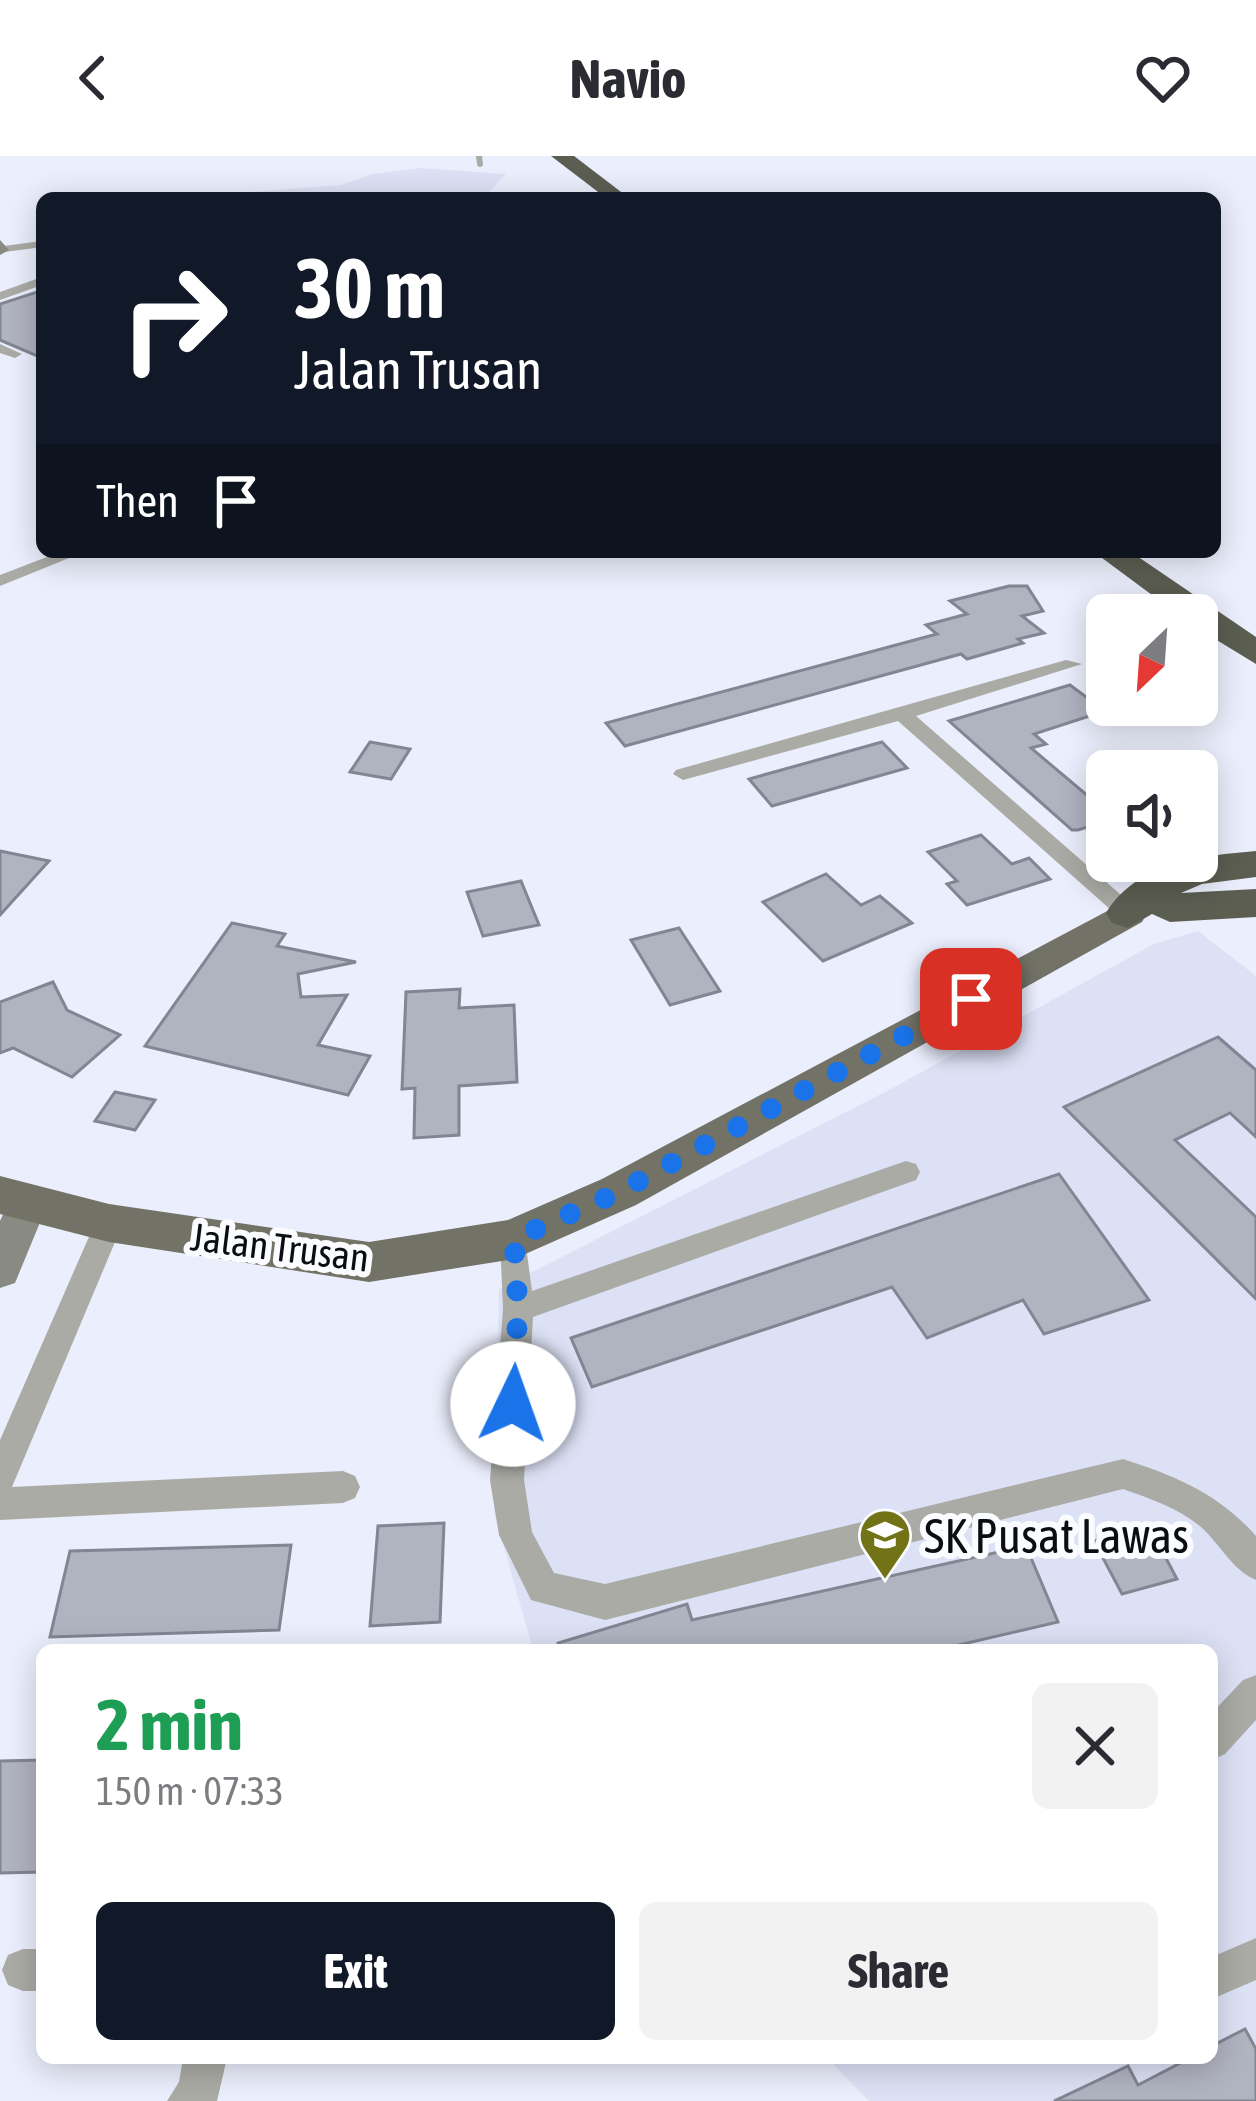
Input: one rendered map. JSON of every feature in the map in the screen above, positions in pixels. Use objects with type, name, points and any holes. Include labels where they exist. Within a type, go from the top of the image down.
[{"type":"highway","points":[[561,156],[611,192]]},
{"type":"highway","points":[[1119,558],[1256,652]]},
{"type":"highway","name":"Jalan Trusan","points":[[1128,913],[1150,889],[1186,870],[1256,864]]},
{"type":"highway","name":"Jalan Trusan","points":[[1128,913],[1256,903]]},
{"type":"main road","name":"Jalan Trusan","points":[[14,1199],[109,1223],[369,1262],[440,1255],[514,1239],[619,1192],[1128,913]]},
{"type":"street","points":[[21,274],[36,278]]},
{"type":"street","points":[[0,296],[36,282]]},
{"type":"street","points":[[0,581],[59,558]]},
{"type":"street","points":[[683,774],[1073,664]]},
{"type":"street","points":[[902,714],[1128,913]]},
{"type":"street","points":[[518,1309],[906,1172]]},
{"type":"street","points":[[0,1270],[14,1199]]},
{"type":"street","points":[[0,1478],[109,1223]]},
{"type":"street","points":[[514,1239],[518,1309],[507,1480],[516,1535],[543,1588],[605,1602],[1124,1474],[1201,1503],[1222,1519],[1256,1563]]},
{"type":"street","points":[[0,1504],[343,1487]]},
{"type":"street","points":[[1218,1734],[1256,1693]]},
{"type":"street","points":[[1218,1975],[1256,1959]]},
{"type":"street","points":[[189,2101],[198,2095],[205,2064]]},
{"type":"lane","points":[[1,248],[36,245]]},
{"type":"shaded area","points":[[421,168],[506,174],[489,192],[251,192],[341,185],[372,174]]},
{"type":"shaded area","name":"SK Pusat Lawas","points":[[1198,931],[1256,976],[1256,2101],[869,2101],[833,2064],[1218,2064],[1218,1644],[531,1644],[494,1512],[499,1289],[889,1090],[1154,944]]},
{"type":"building","points":[[36,292],[36,355],[0,340],[0,304]]},
{"type":"building","points":[[1027,586],[1043,611],[1022,616],[1044,633],[967,659],[961,654],[625,746],[606,723],[937,634],[926,625],[967,614],[950,601]]},
{"type":"building","points":[[1070,685],[1086,697],[1086,717],[1034,734],[1046,744],[1031,748],[1086,794],[1086,828],[1072,830],[949,721]]},
{"type":"building","points":[[370,742],[410,749],[391,779],[350,772]]},
{"type":"building","points":[[882,742],[907,768],[772,806],[749,779]]},
{"type":"building","points":[[981,835],[1012,864],[1029,858],[1050,879],[967,905],[947,884],[957,881],[928,852]]},
{"type":"building","points":[[0,851],[49,861],[0,915]]},
{"type":"building","points":[[826,874],[861,905],[880,896],[912,923],[823,961],[763,902]]},
{"type":"building","points":[[521,881],[539,925],[483,936],[467,892]]},
{"type":"building","points":[[232,923],[285,934],[277,946],[356,962],[298,974],[301,997],[347,995],[318,1045],[370,1056],[348,1095],[145,1046]]},
{"type":"building","points":[[679,928],[720,991],[670,1005],[631,940]]},
{"type":"building","points":[[53,982],[67,1010],[120,1035],[72,1077],[13,1048],[0,1053],[0,1002]]},
{"type":"building","points":[[460,989],[459,1008],[514,1005],[517,1082],[459,1086],[459,1135],[414,1138],[415,1088],[402,1089],[406,992]]},
{"type":"building","points":[[1218,1037],[1256,1070],[1256,1137],[1230,1113],[1175,1140],[1256,1217],[1256,1299],[1064,1107]]},
{"type":"building","points":[[115,1092],[155,1100],[135,1130],[95,1121]]},
{"type":"building","points":[[1059,1174],[1149,1300],[1044,1334],[1023,1300],[927,1338],[892,1287],[592,1387],[571,1338]]},
{"type":"building","points":[[444,1523],[440,1622],[370,1626],[378,1526]]},
{"type":"building","points":[[1149,1526],[1177,1579],[1122,1594],[1094,1541]]},
{"type":"building","points":[[291,1545],[279,1630],[50,1637],[70,1551]]},
{"type":"building","points":[[1026,1546],[1058,1622],[963,1644],[558,1644],[687,1604],[692,1620]]},
{"type":"building","points":[[36,1760],[36,1872],[0,1873],[0,1761]]},
{"type":"building","points":[[1245,2029],[1256,2049],[1256,2101],[1054,2101],[1128,2066],[1138,2085],[1178,2064],[1218,2064],[1218,2043]]},
{"type":"place","name":"SK Pusat Lawas","points":[[885,1581]]},
{"type":"route","points":[[513,1404],[518,1309],[514,1239],[619,1192],[971,999]]}]
